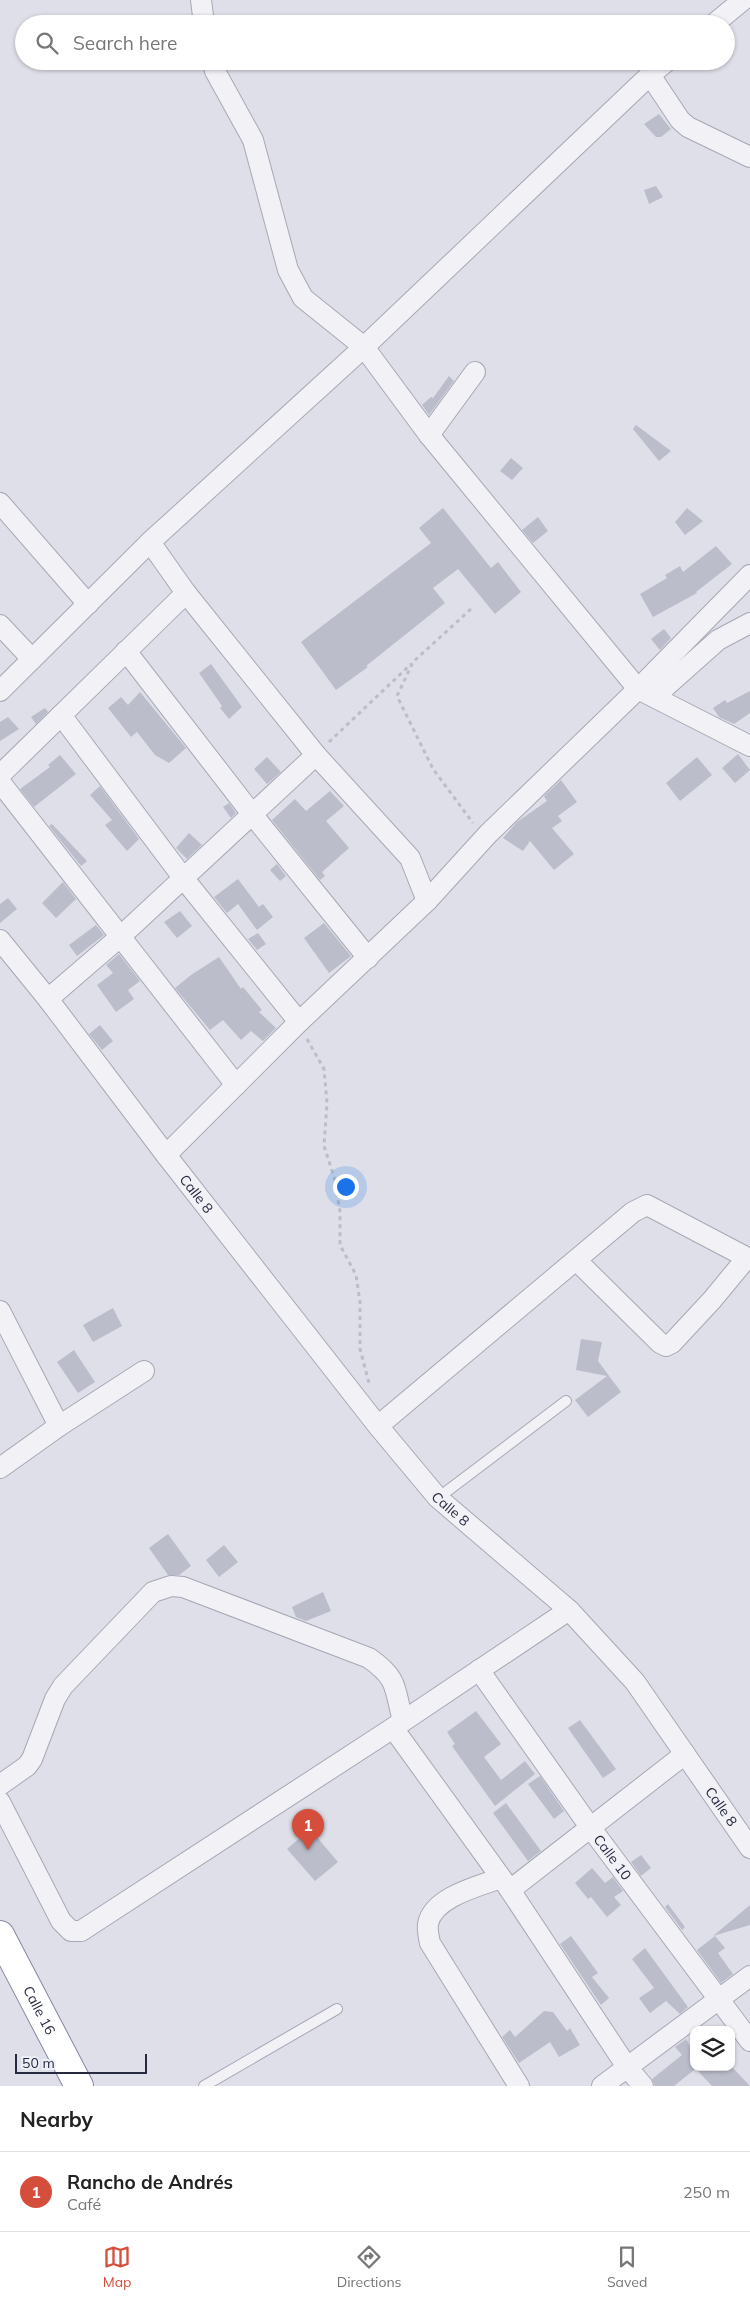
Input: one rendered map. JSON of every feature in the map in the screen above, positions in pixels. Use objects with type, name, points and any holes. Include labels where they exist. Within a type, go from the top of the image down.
[{"type":"highway","name":"Calle 16","points":[[0,1934],[79,2086]]},
{"type":"street","points":[[201,0],[203,15]]},
{"type":"street","points":[[725,15],[743,0]]},
{"type":"street","points":[[215,70],[253,140],[288,270],[302,298],[364,347],[429,435],[646,693],[750,746]]},
{"type":"street","points":[[0,691],[150,542],[364,347],[656,70]]},
{"type":"street","points":[[650,75],[680,120],[688,127],[750,157]]},
{"type":"street","points":[[429,435],[475,372]]},
{"type":"street","points":[[0,504],[88,604]]},
{"type":"street","points":[[150,542],[186,593],[316,755],[410,858],[427,901]]},
{"type":"street","points":[[646,693],[750,575]]},
{"type":"street","points":[[0,776],[186,593]]},
{"type":"street","points":[[166,1155],[299,1022],[427,901],[488,834],[646,693],[718,640],[750,623]]},
{"type":"street","points":[[0,625],[32,659]]},
{"type":"street","points":[[126,651],[252,814],[368,958]]},
{"type":"street","points":[[61,716],[184,878],[299,1022]]},
{"type":"street","points":[[48,999],[120,938],[316,755]]},
{"type":"street","points":[[0,782],[236,1085]]},
{"type":"street","name":"Calle 8","points":[[0,940],[48,999],[166,1155],[378,1426],[438,1498],[569,1610],[635,1682],[750,1848]]},
{"type":"street","points":[[378,1426],[632,1212],[647,1205],[744,1256],[745,1260],[712,1300],[672,1343],[666,1346],[660,1343],[576,1260]]},
{"type":"street","points":[[0,1311],[59,1426]]},
{"type":"street","points":[[0,1468],[59,1426],[144,1372]]},
{"type":"street","points":[[0,1785],[27,1766],[32,1759],[63,1686],[153,1592],[171,1586],[183,1586],[369,1658],[387,1670],[393,1680],[398,1725],[627,2067],[644,2086]]},
{"type":"street","points":[[0,1802],[61,1921],[71,1930],[82,1931],[398,1725],[569,1610]]},
{"type":"street","name":"Calle 10","points":[[479,1670],[590,1828],[750,2041]]},
{"type":"street","points":[[519,2086],[430,1944],[428,1925],[433,1912],[452,1896],[505,1884],[590,1828],[685,1754]]},
{"type":"street","points":[[602,2086],[719,2001],[750,1976]]},
{"type":"lane","points":[[438,1498],[566,1401]]},
{"type":"lane","points":[[204,2086],[337,2009]]},
{"type":"path","points":[[316,755],[471,609]]},
{"type":"path","points":[[413,662],[397,696],[433,769],[474,824],[488,834]]},
{"type":"path","points":[[299,1022],[324,1069],[327,1103],[324,1146],[334,1177],[340,1211],[340,1245],[356,1275],[360,1302],[360,1349],[370,1387]]},
{"type":"building","points":[[659,114],[671,129],[661,137],[656,137],[644,124]]},
{"type":"building","points":[[656,186],[663,197],[649,204],[644,190]]},
{"type":"building","points":[[449,376],[454,381],[429,415],[422,405],[431,397],[433,398]]},
{"type":"building","points":[[636,425],[671,451],[659,461],[633,429]]},
{"type":"building","points":[[511,458],[523,468],[512,480],[500,471]]},
{"type":"building","points":[[443,508],[491,568],[498,562],[521,592],[495,614],[458,569],[433,588],[445,603],[366,666],[368,667],[336,690],[301,642],[431,543],[419,528]]},
{"type":"building","points":[[687,508],[703,521],[685,535],[675,522]]},
{"type":"building","points":[[538,517],[548,531],[533,543],[522,530]]},
{"type":"building","points":[[716,546],[732,564],[697,593],[653,617],[640,594],[667,578],[665,575],[680,566],[683,572]]},
{"type":"building","points":[[664,629],[671,638],[660,650],[651,639]]},
{"type":"building","points":[[211,664],[242,707],[229,719],[220,708],[222,706],[199,673]]},
{"type":"building","points":[[750,691],[750,713],[734,724],[719,717],[713,708],[725,700],[727,703]]},
{"type":"building","points":[[140,692],[186,748],[169,763],[155,755],[137,732],[131,737],[108,708],[121,697],[128,705]]},
{"type":"building","points":[[45,708],[48,712],[36,724],[31,717]]},
{"type":"building","points":[[8,717],[19,729],[0,741],[0,722]]},
{"type":"building","points":[[738,754],[750,770],[735,783],[722,768]]},
{"type":"building","points":[[60,755],[76,774],[34,807],[20,789],[50,767],[48,765]]},
{"type":"building","points":[[267,757],[281,772],[267,784],[254,769]]},
{"type":"building","points":[[697,757],[712,775],[680,801],[666,783]]},
{"type":"building","points":[[561,780],[577,802],[558,816],[562,821],[552,828],[574,854],[554,870],[530,841],[523,851],[503,838],[517,822],[547,801],[544,796]]},
{"type":"building","points":[[100,786],[139,839],[127,851],[105,825],[112,820],[90,795]]},
{"type":"building","points":[[330,791],[344,806],[326,821],[349,848],[322,872],[325,876],[320,880],[272,820],[295,799],[306,811]]},
{"type":"building","points":[[229,803],[236,813],[231,818],[223,807]]},
{"type":"building","points":[[52,824],[87,861],[81,866],[49,826]]},
{"type":"building","points":[[189,833],[202,845],[187,859],[176,848]]},
{"type":"building","points":[[277,864],[286,876],[280,881],[270,870]]},
{"type":"building","points":[[238,879],[259,907],[263,904],[273,917],[257,930],[238,904],[227,913],[214,897]]},
{"type":"building","points":[[63,882],[76,899],[56,918],[42,903]]},
{"type":"building","points":[[8,898],[17,909],[0,923],[0,904]]},
{"type":"building","points":[[180,911],[192,926],[177,938],[164,922]]},
{"type":"building","points":[[324,923],[351,956],[329,973],[304,938]]},
{"type":"building","points":[[96,925],[104,935],[77,956],[69,945]]},
{"type":"building","points":[[258,933],[266,944],[257,950],[248,939]]},
{"type":"building","points":[[119,954],[140,981],[128,990],[134,999],[116,1012],[97,985],[113,973],[106,965]]},
{"type":"building","points":[[219,957],[241,989],[243,987],[262,1010],[259,1012],[276,1028],[263,1041],[251,1031],[241,1040],[223,1020],[210,1030],[175,988]]},
{"type":"building","points":[[100,1025],[113,1041],[102,1050],[89,1034]]},
{"type":"building","points":[[113,1308],[122,1326],[93,1342],[83,1325]]},
{"type":"building","points":[[581,1339],[602,1342],[598,1361],[621,1392],[588,1417],[575,1400],[607,1376],[576,1370]]},
{"type":"building","points":[[74,1350],[95,1382],[78,1393],[57,1362]]},
{"type":"building","points":[[168,1534],[191,1566],[179,1575],[168,1575],[149,1548]]},
{"type":"building","points":[[224,1545],[238,1562],[219,1577],[206,1560]]},
{"type":"building","points":[[323,1592],[331,1611],[306,1621],[296,1617],[292,1607]]},
{"type":"building","points":[[476,1711],[501,1744],[484,1757],[501,1780],[525,1761],[535,1774],[495,1806],[452,1746],[455,1744],[447,1732]]},
{"type":"building","points":[[580,1720],[616,1769],[603,1778],[568,1728]]},
{"type":"building","points":[[540,1776],[564,1811],[554,1819],[528,1784]]},
{"type":"building","points":[[506,1803],[541,1851],[528,1861],[493,1813]]},
{"type":"building","points":[[310,1829],[338,1862],[315,1881],[287,1849]]},
{"type":"building","points":[[641,1855],[651,1868],[641,1876],[631,1862]]},
{"type":"building","points":[[592,1868],[605,1883],[613,1877],[623,1891],[614,1897],[621,1905],[607,1917],[591,1897],[588,1899],[575,1883]]},
{"type":"building","points":[[668,1904],[685,1927],[682,1930],[665,1907]]},
{"type":"building","points":[[750,1905],[750,1925],[713,1936]]},
{"type":"building","points":[[571,1936],[598,1973],[592,1977],[609,1998],[601,2005],[560,1944]]},
{"type":"building","points":[[715,1936],[725,1948],[718,1953],[733,1974],[721,1983],[697,1950]]},
{"type":"building","points":[[645,1948],[688,2007],[680,2014],[666,2001],[650,2013],[639,1998],[654,1988],[632,1959]]},
{"type":"building","points":[[544,2011],[553,2012],[567,2031],[570,2028],[580,2045],[559,2057],[550,2042],[519,2063],[502,2037],[510,2030],[515,2037]]},
{"type":"building","points":[[686,2039],[690,2046],[690,2071],[693,2071],[674,2086],[655,2086],[652,2079],[682,2055],[675,2047]]},
{"type":"building","points":[[735,2070],[750,2086],[712,2086],[698,2071]]},
{"type":"place","name":"Rancho de Andrés","points":[[308,1850]]}]
